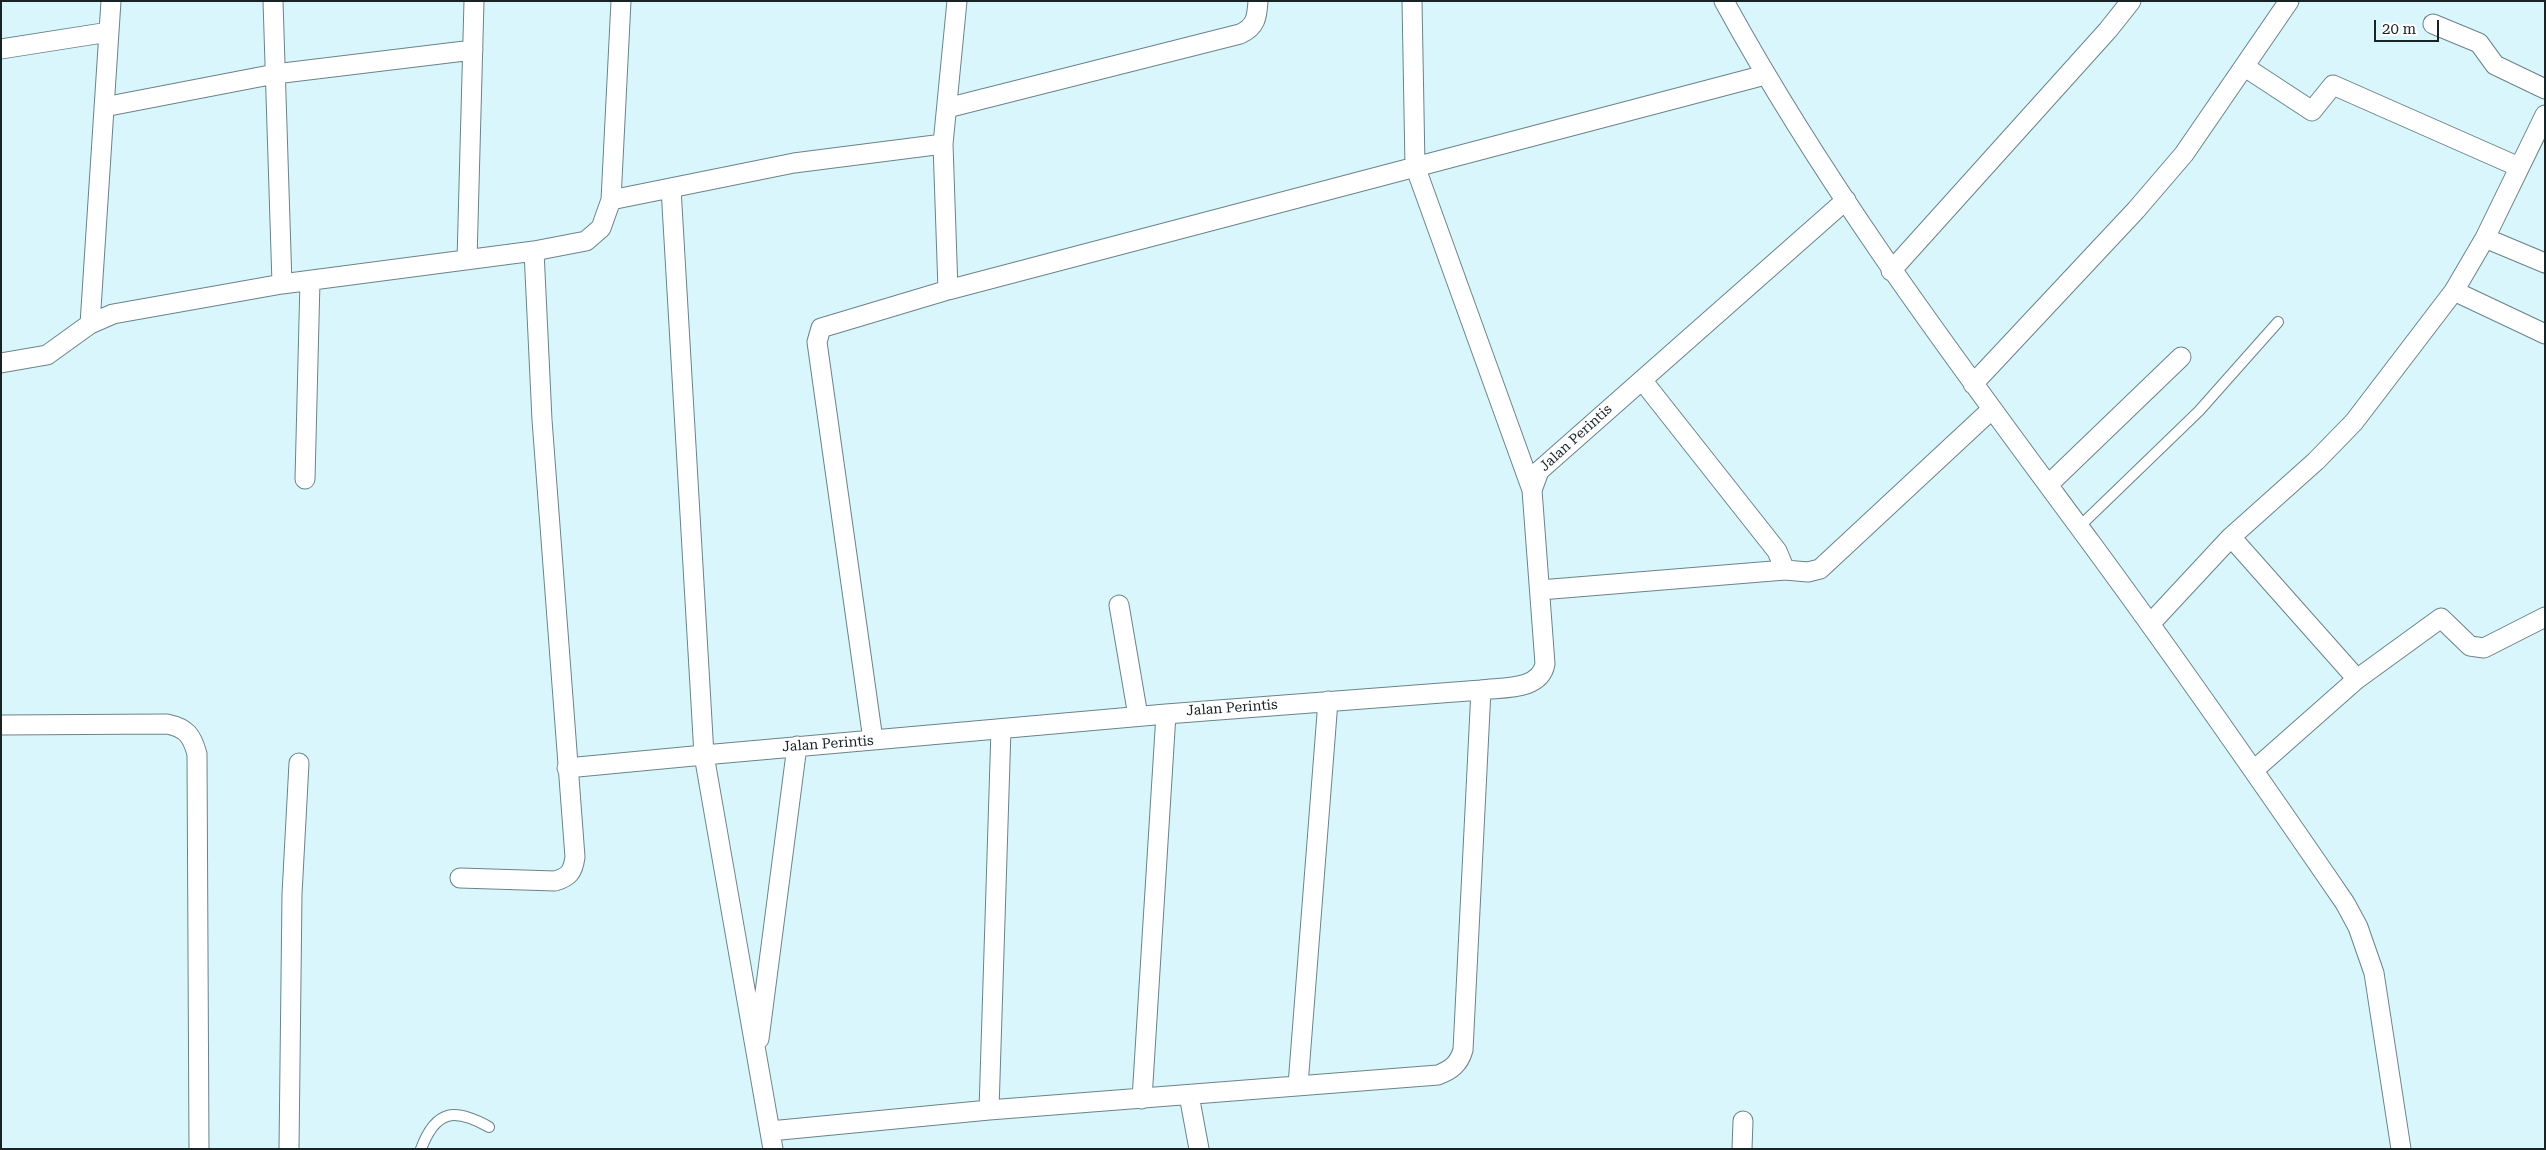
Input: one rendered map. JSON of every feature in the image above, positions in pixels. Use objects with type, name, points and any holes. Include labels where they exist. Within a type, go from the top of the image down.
[{"type":"street","points":[[90,324],[111,1]]},
{"type":"street","points":[[273,1],[282,284]]},
{"type":"street","points":[[467,260],[474,1]]},
{"type":"street","points":[[1,363],[47,355],[58,349],[90,324],[113,314],[282,284],[534,251],[586,241],[601,228],[611,200],[621,1]]},
{"type":"street","points":[[948,290],[943,144],[957,1]]},
{"type":"street","points":[[947,108],[1240,34],[1250,29],[1256,21],[1258,1]]},
{"type":"street","points":[[1412,1],[1415,166],[1532,490]]},
{"type":"street","points":[[1724,1],[1765,75],[1891,271],[1991,410],[2150,624],[2254,770],[2344,903],[2366,947],[2374,973],[2401,1149]]},
{"type":"street","points":[[1891,271],[2108,30],[2131,1]]},
{"type":"street","points":[[1973,384],[2129,217],[2184,154],[2289,1]]},
{"type":"street","points":[[2433,24],[2479,43],[2495,65],[2545,89]]},
{"type":"street","points":[[1,49],[109,32]]},
{"type":"street","points":[[104,107],[275,74],[473,50]]},
{"type":"street","points":[[2245,67],[2312,111],[2333,86],[2519,166]]},
{"type":"street","points":[[873,740],[817,342],[821,328],[948,290],[1765,75]]},
{"type":"street","points":[[2150,624],[2230,537],[2316,462],[2354,422],[2454,291],[2485,238],[2545,115]]},
{"type":"street","points":[[611,200],[794,163],[943,144]]},
{"type":"street","points":[[671,188],[704,755],[772,1140],[989,1110],[1438,1075],[1450,1070],[1461,1056],[1480,690]]},
{"type":"street","name":"Jalan Perintis","points":[[567,768],[1138,716],[1480,690],[1529,684],[1536,680],[1544,671],[1532,490],[1534,480],[1546,463],[1846,200]]},
{"type":"street","points":[[2485,238],[2545,264]]},
{"type":"street","points":[[460,878],[555,881],[567,878],[574,869],[575,857],[543,430],[534,251]]},
{"type":"street","points":[[305,479],[310,281]]},
{"type":"street","points":[[2454,291],[2545,334]]},
{"type":"street","points":[[2048,486],[2181,357]]},
{"type":"street","points":[[1642,380],[1778,551],[1785,570]]},
{"type":"street","points":[[1540,590],[1785,570],[1808,572],[1825,566],[1991,410]]},
{"type":"street","points":[[2230,537],[2357,678]]},
{"type":"street","points":[[1118,605],[1138,716]]},
{"type":"street","points":[[2254,770],[2357,678],[2441,618],[2470,646],[2484,648],[2545,617]]},
{"type":"street","points":[[1298,1085],[1328,701]]},
{"type":"street","points":[[1142,1099],[1166,714]]},
{"type":"street","points":[[1,725],[168,724],[182,727],[193,738],[197,754],[199,1149]]},
{"type":"street","points":[[989,1110],[1001,729]]},
{"type":"street","points":[[757,1058],[797,746]]},
{"type":"street","points":[[289,1149],[292,894],[299,763]]},
{"type":"street","points":[[1189,1095],[1199,1149]]},
{"type":"street","points":[[1742,1149],[1744,1121]]},
{"type":"lane","points":[[2079,528],[2199,412],[2278,322]]},
{"type":"lane","points":[[421,1149],[428,1131],[441,1119],[454,1113],[471,1117],[490,1127]]}]
